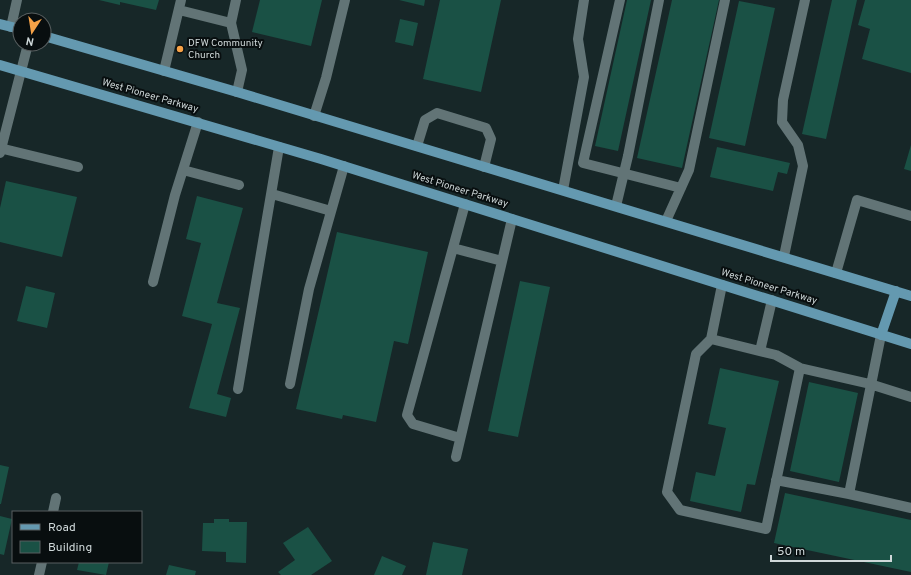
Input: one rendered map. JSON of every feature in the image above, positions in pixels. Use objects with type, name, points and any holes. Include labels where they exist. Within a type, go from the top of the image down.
[{"type":"main road","points":[[0,24],[12,27]]},
{"type":"main road","points":[[52,38],[237,92],[784,256],[911,296]]},
{"type":"main road","name":"West Pioneer Parkway","points":[[0,65],[344,166],[911,344]]},
{"type":"main road","points":[[882,334],[896,291]]},
{"type":"street","points":[[17,0],[17,12]]},
{"type":"street","points":[[236,0],[231,23],[242,70],[237,92]]},
{"type":"street","points":[[314,116],[326,78],[345,0]]},
{"type":"street","points":[[563,190],[584,77],[578,39],[584,0]]},
{"type":"street","points":[[620,0],[583,163],[681,188]]},
{"type":"street","points":[[616,206],[624,174],[659,0]]},
{"type":"street","points":[[666,221],[689,170],[725,0]]},
{"type":"street","points":[[784,256],[803,166],[798,145],[782,122],[783,100],[805,0]]},
{"type":"street","points":[[164,71],[180,5],[231,23]]},
{"type":"street","points":[[26,52],[0,150],[78,167]]},
{"type":"street","points":[[417,146],[425,120],[437,113],[486,128],[491,139],[484,167]]},
{"type":"street","points":[[153,282],[183,170],[198,122]]},
{"type":"street","points":[[238,389],[279,147]]},
{"type":"street","points":[[290,384],[309,290],[344,166]]},
{"type":"street","points":[[183,170],[239,185]]},
{"type":"street","points":[[272,194],[331,210]]},
{"type":"street","points":[[836,273],[857,200],[911,216]]},
{"type":"street","points":[[460,438],[413,424],[408,415],[465,204]]},
{"type":"street","points":[[456,457],[512,219]]},
{"type":"street","points":[[454,248],[502,261]]},
{"type":"street","points":[[722,285],[711,339],[696,354],[667,492],[680,510],[766,529],[800,368]]},
{"type":"street","points":[[760,351],[772,300]]},
{"type":"street","points":[[849,494],[870,384],[882,334]]},
{"type":"street","points":[[711,339],[776,355],[800,368],[870,384],[911,397]]},
{"type":"street","points":[[776,480],[911,508]]},
{"type":"street","points":[[53,511],[56,498]]},
{"type":"street","points":[[39,575],[42,563]]},
{"type":"building","points":[[99,0],[159,0],[156,10],[120,2],[120,5]]},
{"type":"building","points":[[260,0],[322,0],[311,46],[252,32]]},
{"type":"building","points":[[399,0],[425,0],[424,6]]},
{"type":"building","points":[[440,0],[501,0],[481,92],[423,79]]},
{"type":"building","points":[[627,0],[651,0],[618,151],[595,146]]},
{"type":"building","points":[[672,0],[719,0],[682,168],[637,158]]},
{"type":"building","points":[[832,0],[857,0],[826,139],[802,134]]},
{"type":"building","points":[[865,0],[911,0],[911,73],[862,59],[870,29],[858,25]]},
{"type":"building","points":[[739,1],[775,8],[745,146],[709,138]]},
{"type":"building","points":[[400,19],[418,23],[413,46],[395,42]]},
{"type":"building","points":[[911,145],[911,171],[904,169]]},
{"type":"building","points":[[717,147],[790,163],[787,174],[778,172],[773,191],[710,177]]},
{"type":"building","points":[[6,181],[77,197],[62,257],[0,242],[0,208]]},
{"type":"building","points":[[197,196],[243,208],[217,303],[240,308],[217,394],[231,398],[226,417],[189,408],[212,324],[182,316],[201,243],[186,239]]},
{"type":"building","points":[[337,232],[428,252],[408,344],[394,341],[376,422],[343,415],[342,419],[296,409]]},
{"type":"building","points":[[520,281],[550,287],[518,437],[488,431]]},
{"type":"building","points":[[26,286],[55,293],[47,328],[17,321]]},
{"type":"building","points":[[720,368],[779,381],[755,485],[747,484],[741,512],[690,501],[696,472],[715,476],[726,428],[708,424]]},
{"type":"building","points":[[809,382],[858,393],[839,482],[790,471]]},
{"type":"building","points":[[0,465],[9,467],[1,504],[0,504]]},
{"type":"building","points":[[785,493],[911,520],[911,572],[774,543]]},
{"type":"building","points":[[0,516],[12,519],[4,555],[0,554]]},
{"type":"building","points":[[214,519],[229,519],[229,522],[247,522],[246,563],[226,562],[226,552],[202,551],[203,523],[214,523]]},
{"type":"building","points":[[308,527],[332,561],[311,575],[281,575],[278,572],[295,560],[283,543]]},
{"type":"building","points":[[433,542],[468,549],[462,575],[426,575]]},
{"type":"building","points":[[382,556],[406,566],[402,575],[374,575]]},
{"type":"building","points":[[79,563],[109,563],[106,575],[77,570]]},
{"type":"building","points":[[169,565],[196,571],[195,575],[166,575]]},
{"type":"place","name":"DFW Community Church","points":[[180,49]]}]
